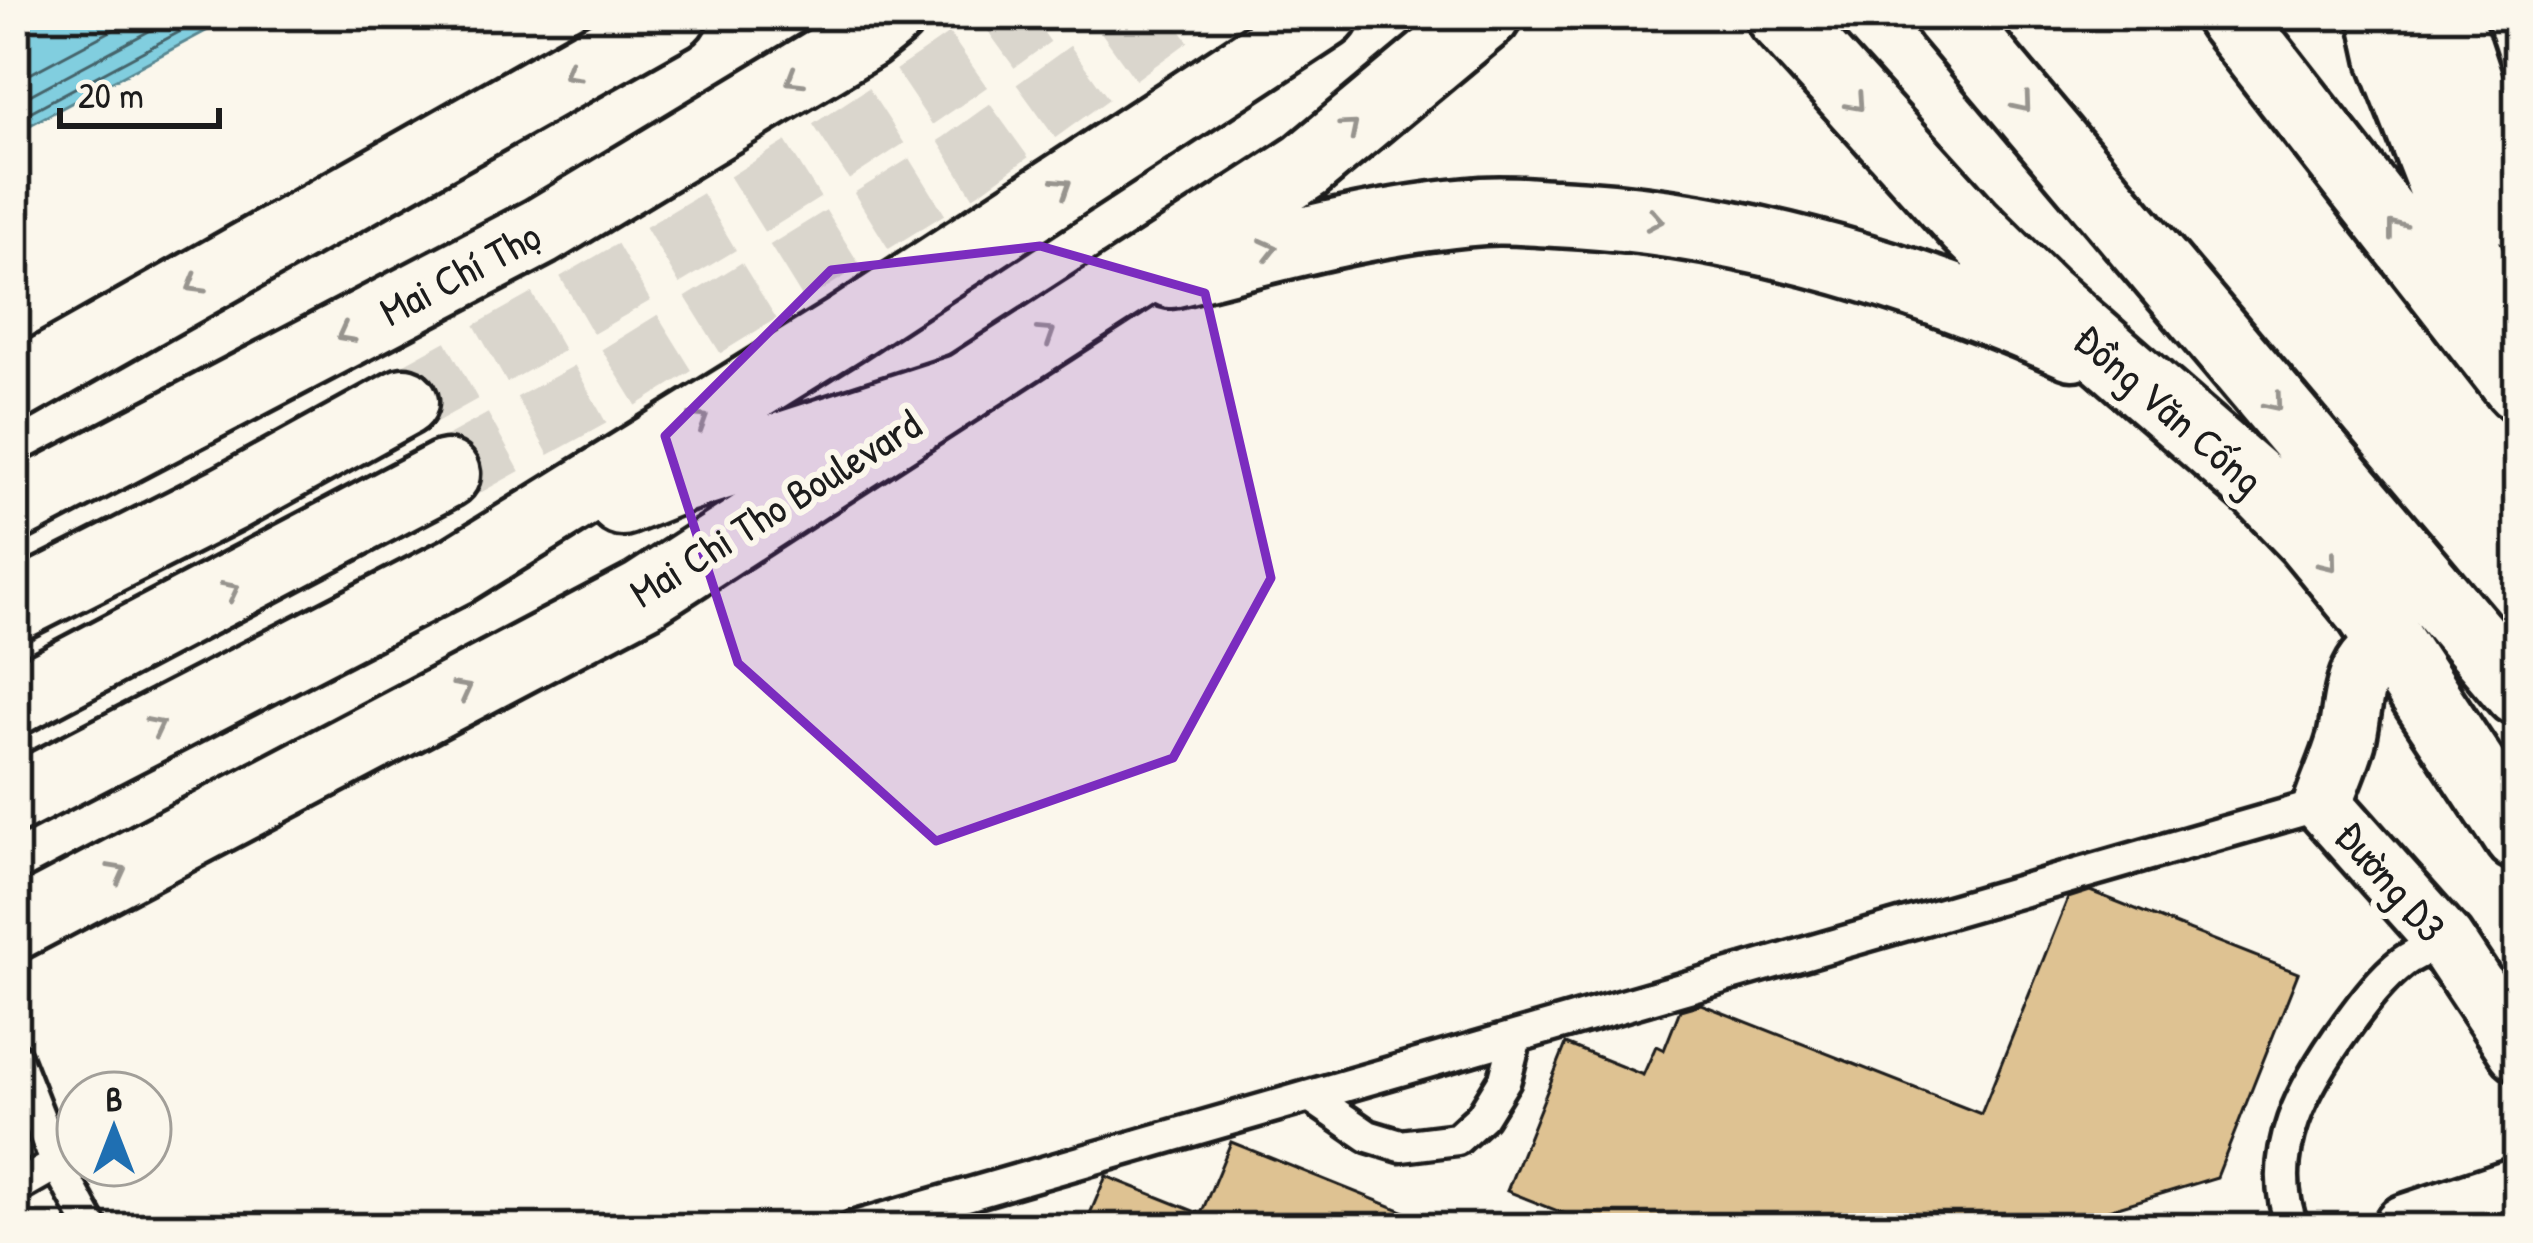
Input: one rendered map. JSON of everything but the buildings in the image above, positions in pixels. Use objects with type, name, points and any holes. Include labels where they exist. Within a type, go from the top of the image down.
[{"type":"main road","points":[[15,387],[673,15]]},
{"type":"main road","name":"Mai Chí Thọ","points":[[15,507],[540,232],[865,36],[891,15]]},
{"type":"main road","points":[[15,799],[458,569],[846,329],[1325,15]]},
{"type":"main road","name":"Mai Chi Tho Boulevard","points":[[15,926],[643,595],[1306,166],[1487,15]]},
{"type":"main road","name":"Đồng Văn Cống","points":[[1778,15],[1970,226],[2284,512],[2369,611],[2518,836]]},
{"type":"main road","points":[[1947,15],[2518,692]]},
{"type":"main road","points":[[2228,15],[2518,383]]},
{"type":"main road","points":[[2383,15],[2392,61],[2518,383]]},
{"type":"main road","points":[[2447,15],[2518,214]]},
{"type":"main road","points":[[1115,289],[1348,229],[1486,211],[1635,217],[1730,234],[1915,284],[2122,368]]},
{"type":"main road","points":[[458,569],[672,482],[965,387]]},
{"type":"main road","points":[[15,608],[404,402]]},
{"type":"main road","points":[[15,701],[446,474]]},
{"type":"main road","points":[[2407,1228],[2518,1191]]},
{"type":"street","name":"Đường D3","points":[[2393,646],[2366,660],[2346,741],[2323,804],[2445,941],[2518,1051]]},
{"type":"lane","points":[[852,1228],[2323,804]]},
{"type":"lane","points":[[2293,1228],[2281,1172],[2296,1105],[2366,999],[2405,960],[2445,941]]},
{"type":"lane","points":[[1310,1096],[1368,1136],[1401,1146],[1457,1139],[1483,1116],[1505,1079],[1516,1037]]},
{"type":"lane","points":[[15,1057],[54,1156]]},
{"type":"lane","points":[[15,1188],[54,1166]]},
{"type":"lane","points":[[71,1189],[92,1228]]},
{"type":"highlighted area","points":[[1040,246],[1205,293],[1271,578],[1173,758],[936,841],[738,663],[665,436],[831,270]]},
{"type":"water","points":[[15,15],[236,15],[15,133]]},
{"type":"tunnel","points":[[404,402],[724,219],[880,120],[1031,15]]},
{"type":"tunnel","points":[[446,474],[602,388],[963,164],[1169,15]]}]
